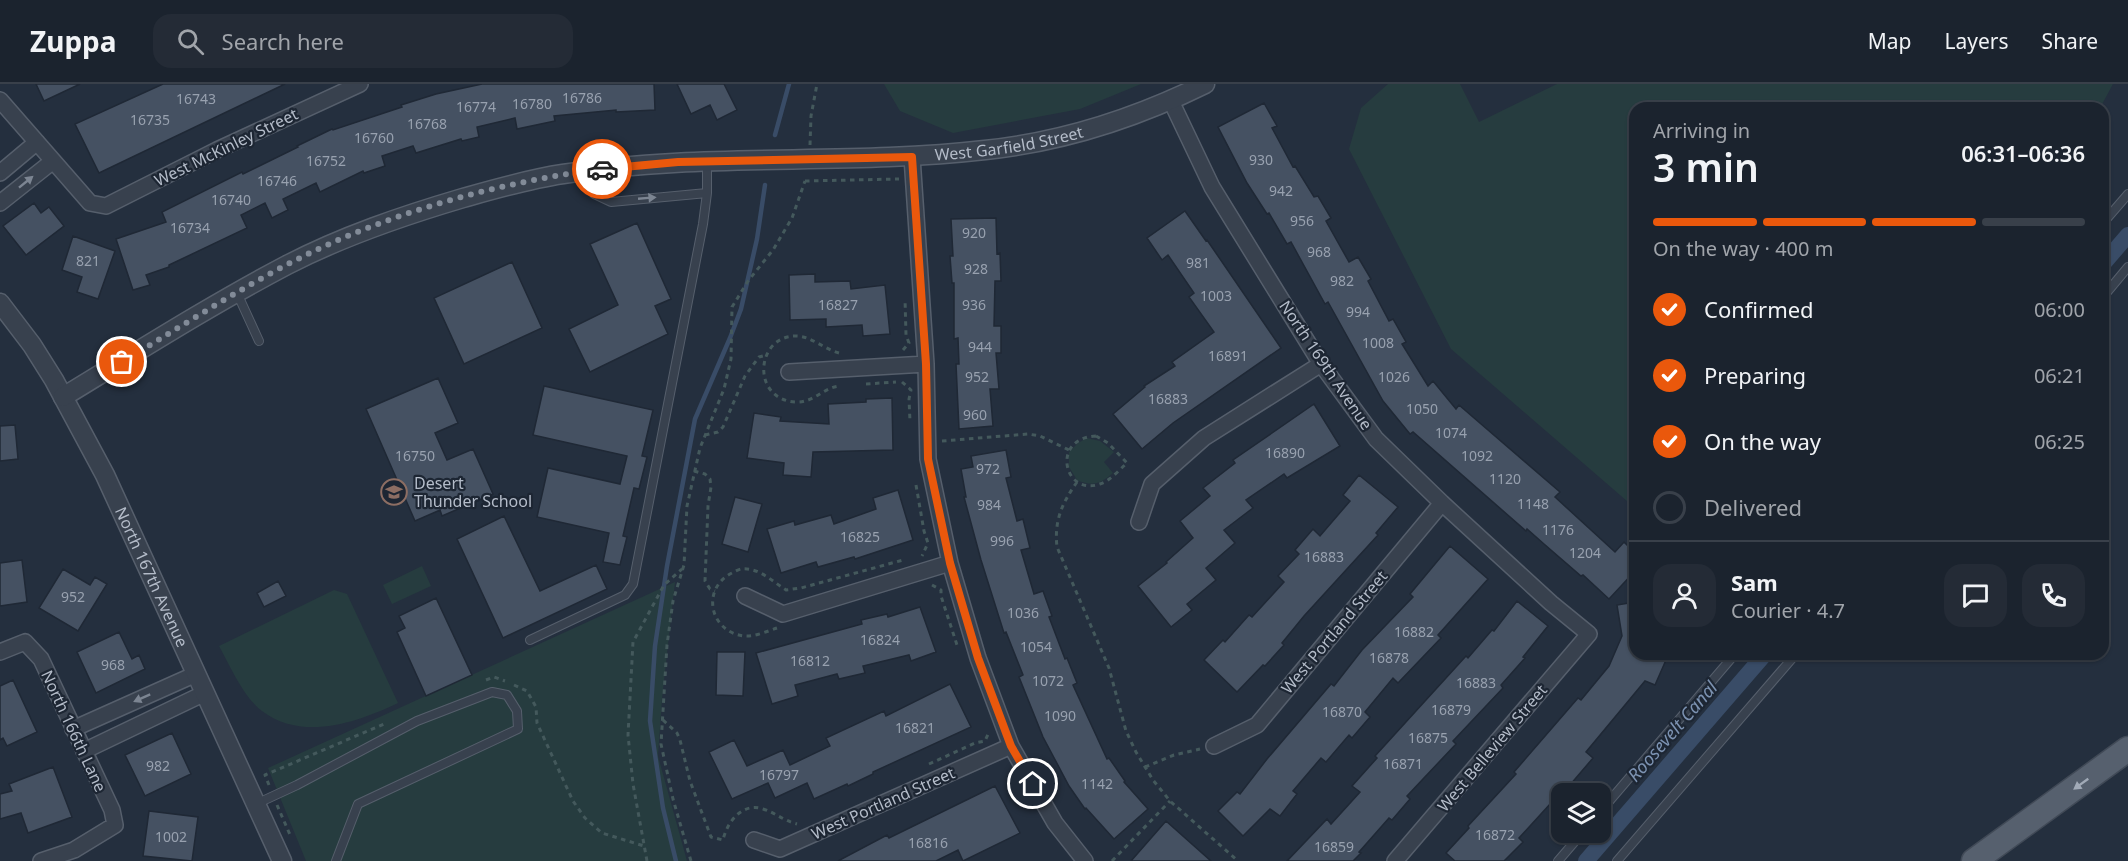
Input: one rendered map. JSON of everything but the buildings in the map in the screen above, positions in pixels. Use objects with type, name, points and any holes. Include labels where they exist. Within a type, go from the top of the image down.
[{"type":"main road","points":[[1974,861],[2128,749]]},
{"type":"street","name":"West McKinley Street","points":[[53,161],[90,203],[106,206],[217,150],[360,84]]},
{"type":"street","name":"West Garfield Street","points":[[63,397],[288,264],[358,232],[418,211],[513,184],[587,171],[678,162],[912,157],[988,150],[1061,137],[1120,120],[1171,101],[1205,84]]},
{"type":"street","points":[[0,100],[53,161],[0,203]]},
{"type":"street","name":"North 169th Avenue","points":[[1171,101],[1212,187],[1321,364],[1376,439],[1442,503],[1588,634]]},
{"type":"street","points":[[0,173],[37,142]]},
{"type":"street","points":[[912,157],[926,364],[928,459],[950,563],[978,658],[1011,746],[1055,823],[1085,861]]},
{"type":"street","name":"North 167th Avenue","points":[[0,303],[32,345],[105,475],[282,861]]},
{"type":"street","points":[[789,372],[926,364]]},
{"type":"street","points":[[1139,522],[1152,484],[1204,438],[1321,364]]},
{"type":"street","name":"West Portland Street","points":[[1214,746],[1257,725],[1442,503]]},
{"type":"street","points":[[745,596],[783,614],[950,563]]},
{"type":"street","name":"West Belleview Street","points":[[1395,861],[1588,634]]},
{"type":"street","name":"North 166th Lane","points":[[0,652],[25,642],[41,659],[112,810],[115,825],[75,850],[41,861]]},
{"type":"street","points":[[73,729],[196,674]]},
{"type":"street","points":[[84,751],[205,693]]},
{"type":"street","name":"West Portland Street","points":[[754,840],[780,849],[1011,746]]},
{"type":"lane","points":[[530,640],[626,595],[633,584],[707,193],[707,162]]},
{"type":"lane","points":[[587,171],[594,194],[611,202],[707,193]]},
{"type":"lane","points":[[2109,216],[2128,194]]},
{"type":"lane","points":[[2109,290],[2128,267]]},
{"type":"lane","points":[[237,293],[259,341]]},
{"type":"lane","points":[[1611,799],[1730,660]]},
{"type":"lane","points":[[1617,861],[1791,660]]},
{"type":"lane","points":[[256,804],[297,785],[417,721],[492,692],[507,695],[517,711],[518,729],[358,804],[336,861]]},
{"type":"lane","points":[[1558,861],[1573,843]]},
{"type":"path","points":[[810,160],[812,116],[817,84]]},
{"type":"path","points":[[691,861],[673,799],[661,744],[667,645],[673,601],[683,567],[687,506],[694,471],[700,448],[724,388],[731,359],[732,307],[748,281],[773,250],[792,218],[805,180],[900,178]]},
{"type":"path","points":[[900,353],[909,343],[906,335],[905,297]]},
{"type":"path","points":[[841,386],[832,387],[804,403],[792,402],[781,399],[769,390],[763,377],[763,366],[767,355],[780,340],[794,336],[808,338],[838,353],[847,353]]},
{"type":"path","points":[[705,435],[718,432],[723,427],[745,376],[759,357],[767,355]]},
{"type":"path","points":[[862,385],[904,382],[911,390],[909,399],[911,431]]},
{"type":"path","points":[[928,442],[1028,434],[1047,439],[1069,450]]},
{"type":"path","points":[[1096,436],[1108,443],[1127,464],[1100,485],[1092,486],[1077,482],[1069,472],[1066,464],[1069,450],[1083,438],[1096,436]]},
{"type":"path","points":[[694,471],[705,474],[710,479],[705,580],[715,591]]},
{"type":"path","points":[[1077,482],[1057,518],[1055,532],[1057,547],[1109,668],[1126,731],[1153,780],[1170,801],[1238,861]]},
{"type":"path","points":[[915,557],[922,556],[928,543],[916,483]]},
{"type":"path","points":[[786,626],[747,637],[721,626],[712,605],[716,585],[740,568],[762,572],[786,590],[801,588],[907,559]]},
{"type":"path","points":[[647,861],[633,784],[628,735],[633,642],[664,585],[683,567]]},
{"type":"path","points":[[929,583],[941,590],[959,650]]},
{"type":"path","points":[[663,720],[677,733],[690,781],[711,837],[723,840],[725,829],[732,818],[744,810],[760,807],[784,821],[799,824]]},
{"type":"path","points":[[923,767],[975,742],[985,741],[991,728],[987,725]]},
{"type":"path","points":[[1145,767],[1174,755],[1214,746]]},
{"type":"path","points":[[1112,861],[1170,801]]},
{"type":"green space","points":[[884,84],[1141,84],[1080,109],[953,133],[900,111]]},
{"type":"green space","points":[[1388,84],[1460,84],[1479,122],[1557,84],[2113,84],[2103,102],[1629,102],[1629,503],[1451,349],[1349,149],[1361,108]]},
{"type":"green space","points":[[1087,438],[1100,441],[1114,452],[1104,462],[1113,473],[1096,483],[1077,480],[1069,467],[1069,452]]},
{"type":"green space","points":[[422,566],[431,586],[392,604],[383,585]]},
{"type":"green space","points":[[675,582],[658,756],[687,861],[306,861],[268,768]]},
{"type":"green space","points":[[334,590],[347,594],[398,703],[366,717],[330,726],[295,726],[278,720],[262,711],[249,698],[219,646]]},
{"type":"waterway","points":[[775,135],[789,84]]},
{"type":"waterway","points":[[676,861],[663,808],[650,721],[655,646],[667,566],[695,419],[741,309],[757,239],[765,185]]},
{"type":"waterway","name":"Roosevelt Canal","points":[[2109,257],[2128,235]]},
{"type":"waterway","name":"Roosevelt Canal","points":[[1586,861],[1760,660]]},
{"type":"way so far","points":[[122,362],[288,264],[358,232],[418,211],[513,184],[561,174],[602,169]]},
{"type":"place","name":"Desert Thunder School","points":[[394,492]]},
{"type":"route","points":[[602,169],[678,162],[912,157],[926,364],[928,459],[950,563],[978,658],[1011,746],[1033,784]]}]
